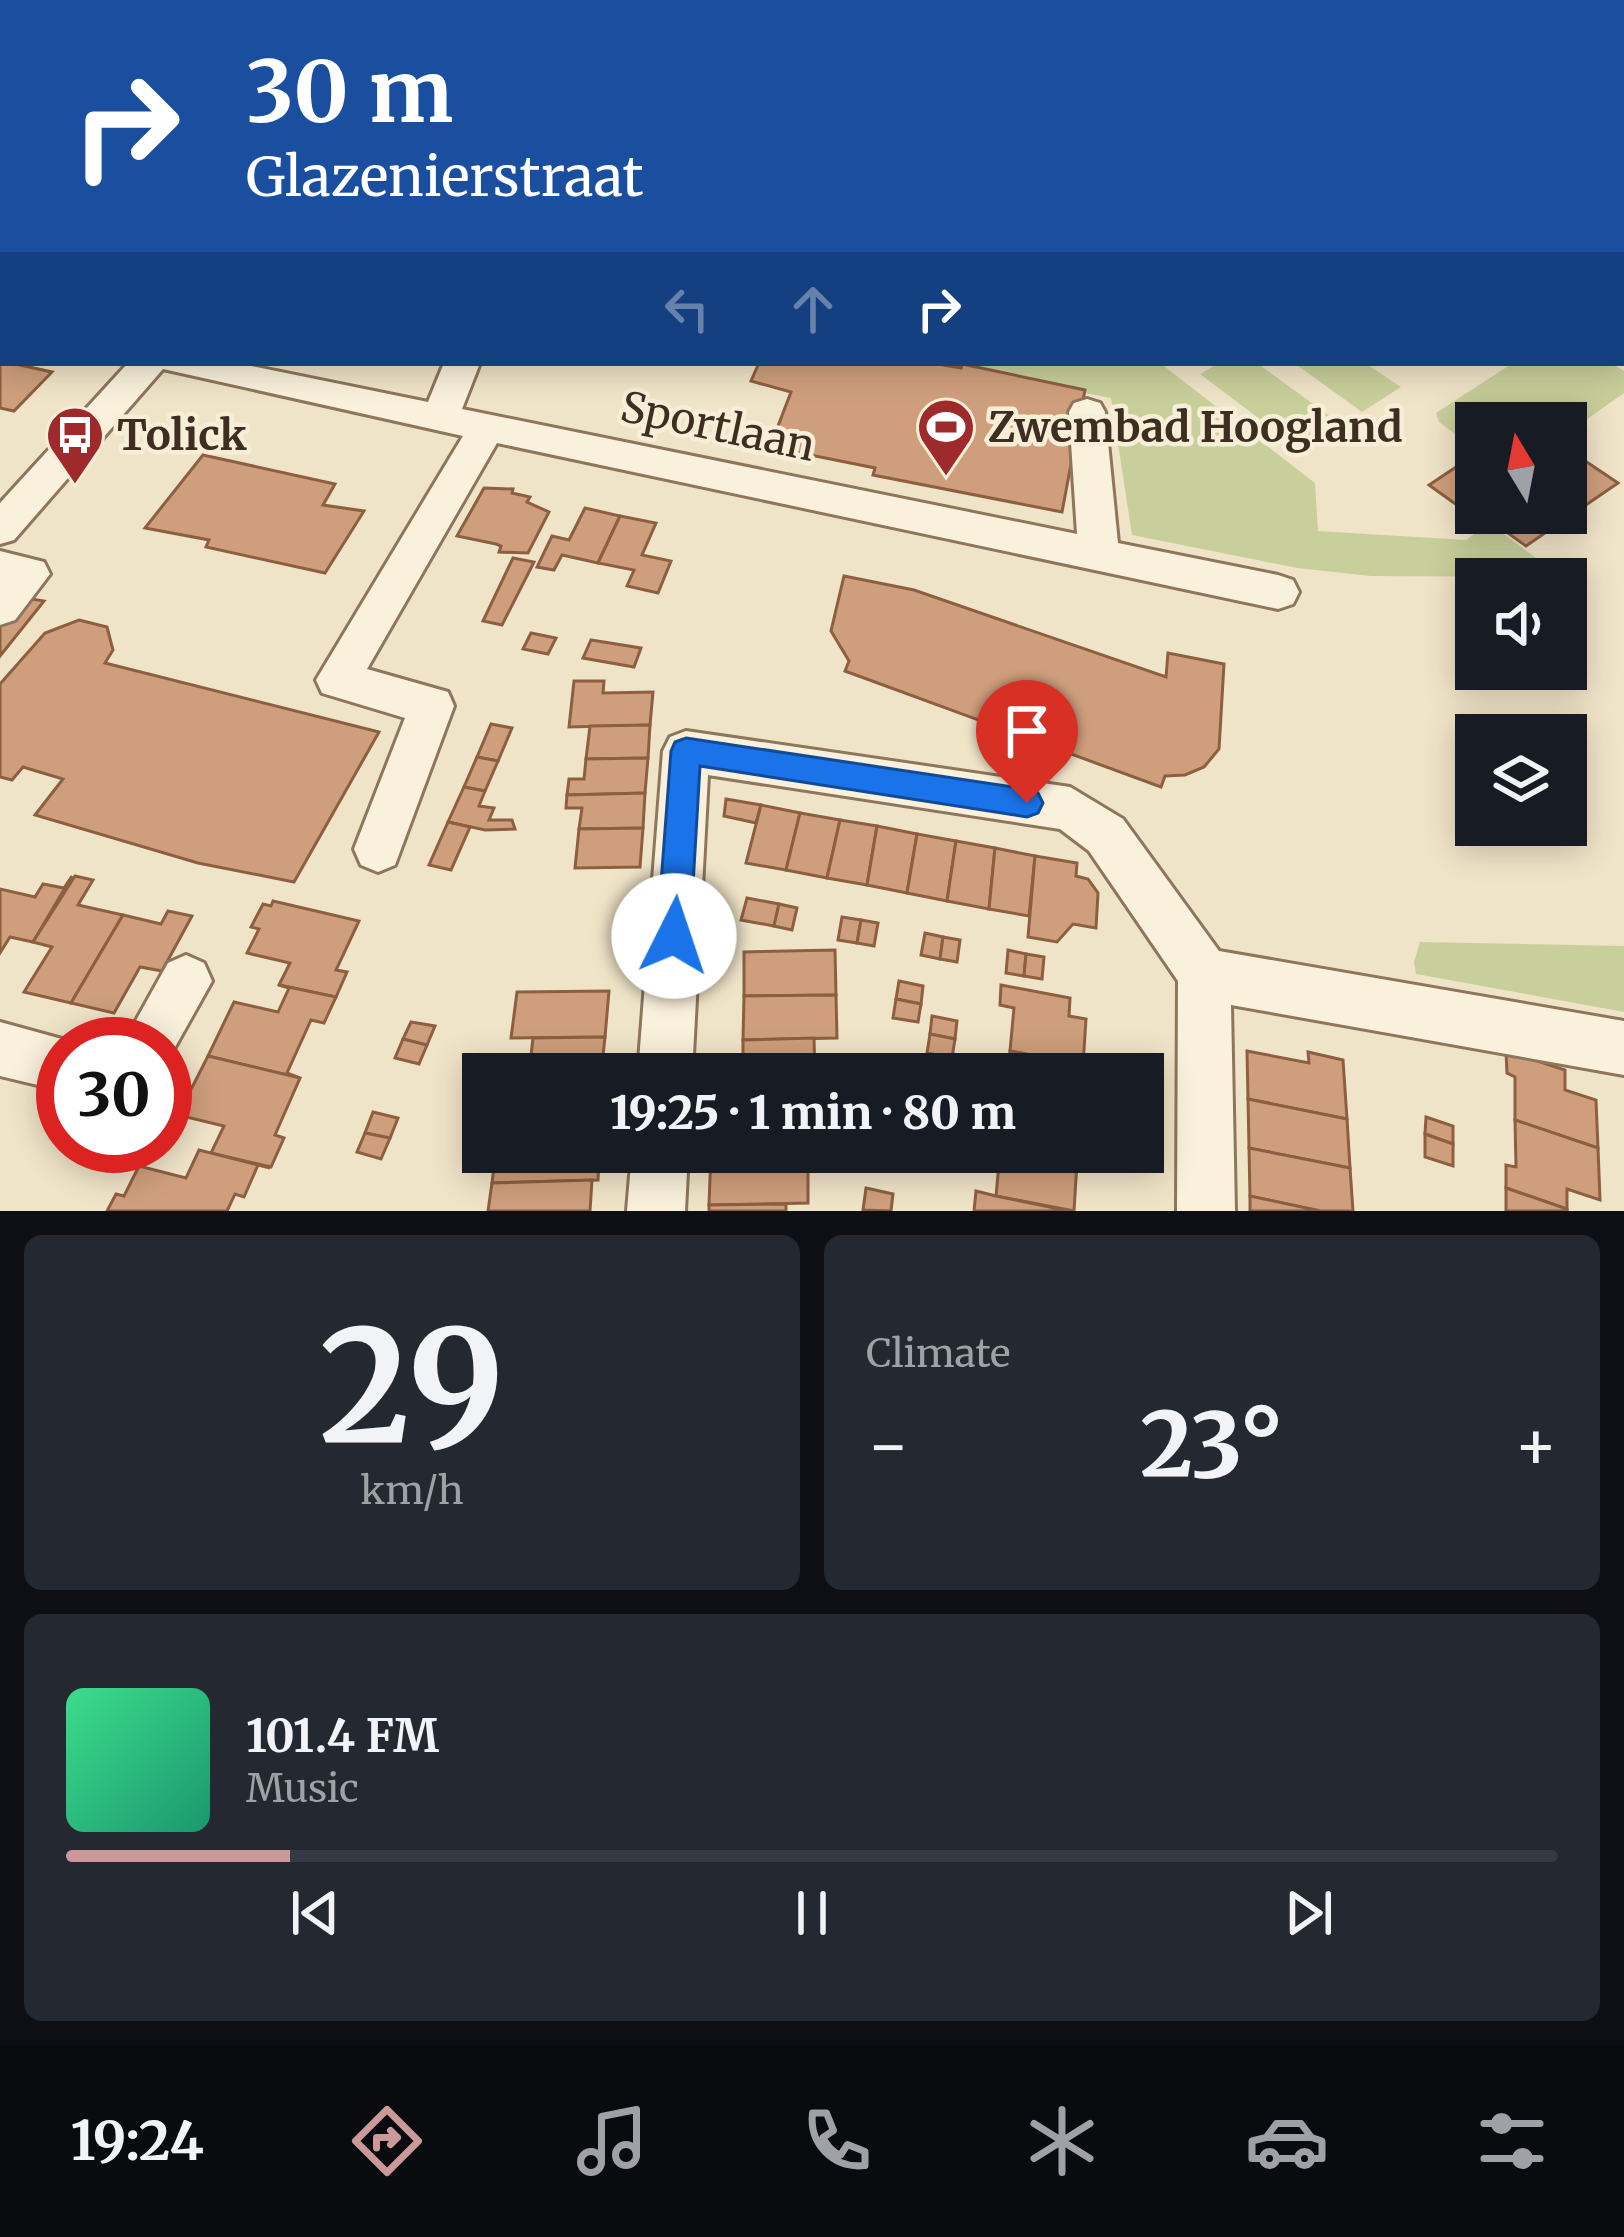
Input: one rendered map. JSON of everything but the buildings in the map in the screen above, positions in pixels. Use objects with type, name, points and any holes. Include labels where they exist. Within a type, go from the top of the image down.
[{"type":"street","points":[[0,529],[146,366]]},
{"type":"street","name":"Sportlaan","points":[[192,366],[1278,592]]},
{"type":"street","points":[[440,417],[461,366]]},
{"type":"street","points":[[1087,412],[1099,554]]},
{"type":"street","points":[[378,849],[432,706],[338,680],[487,428]]},
{"type":"street","points":[[0,567],[29,574],[0,608]]},
{"type":"street","points":[[666,1053],[686,751],[1070,809],[1106,835],[1204,974],[1206,1211]]},
{"type":"street","points":[[1204,974],[1624,1048]]},
{"type":"street","points":[[165,1017],[186,981]]},
{"type":"street","points":[[0,1049],[36,1058]]},
{"type":"street","points":[[656,1211],[659,1173]]},
{"type":"green space","points":[[939,366],[1164,366],[1315,483],[1318,531],[1466,540],[1474,534],[1504,534],[1536,558],[1455,558],[1455,576],[1371,576],[1297,568],[1132,535],[1111,398]]},
{"type":"green space","points":[[1214,366],[1261,366],[1342,425],[1301,450],[1200,374]]},
{"type":"green space","points":[[1298,366],[1370,366],[1401,387],[1362,412]]},
{"type":"green space","points":[[1508,366],[1616,366],[1624,371],[1624,393],[1587,419],[1587,402],[1455,402],[1455,434],[1439,422],[1436,413]]},
{"type":"green space","points":[[1420,942],[1624,946],[1624,1012],[1416,974]]},
{"type":"place","name":"Zwembad Hoogland","points":[[946,478]]},
{"type":"place","name":"Tolick","points":[[75,486]]},
{"type":"route","points":[[674,936],[686,751],[1027,803]]}]
